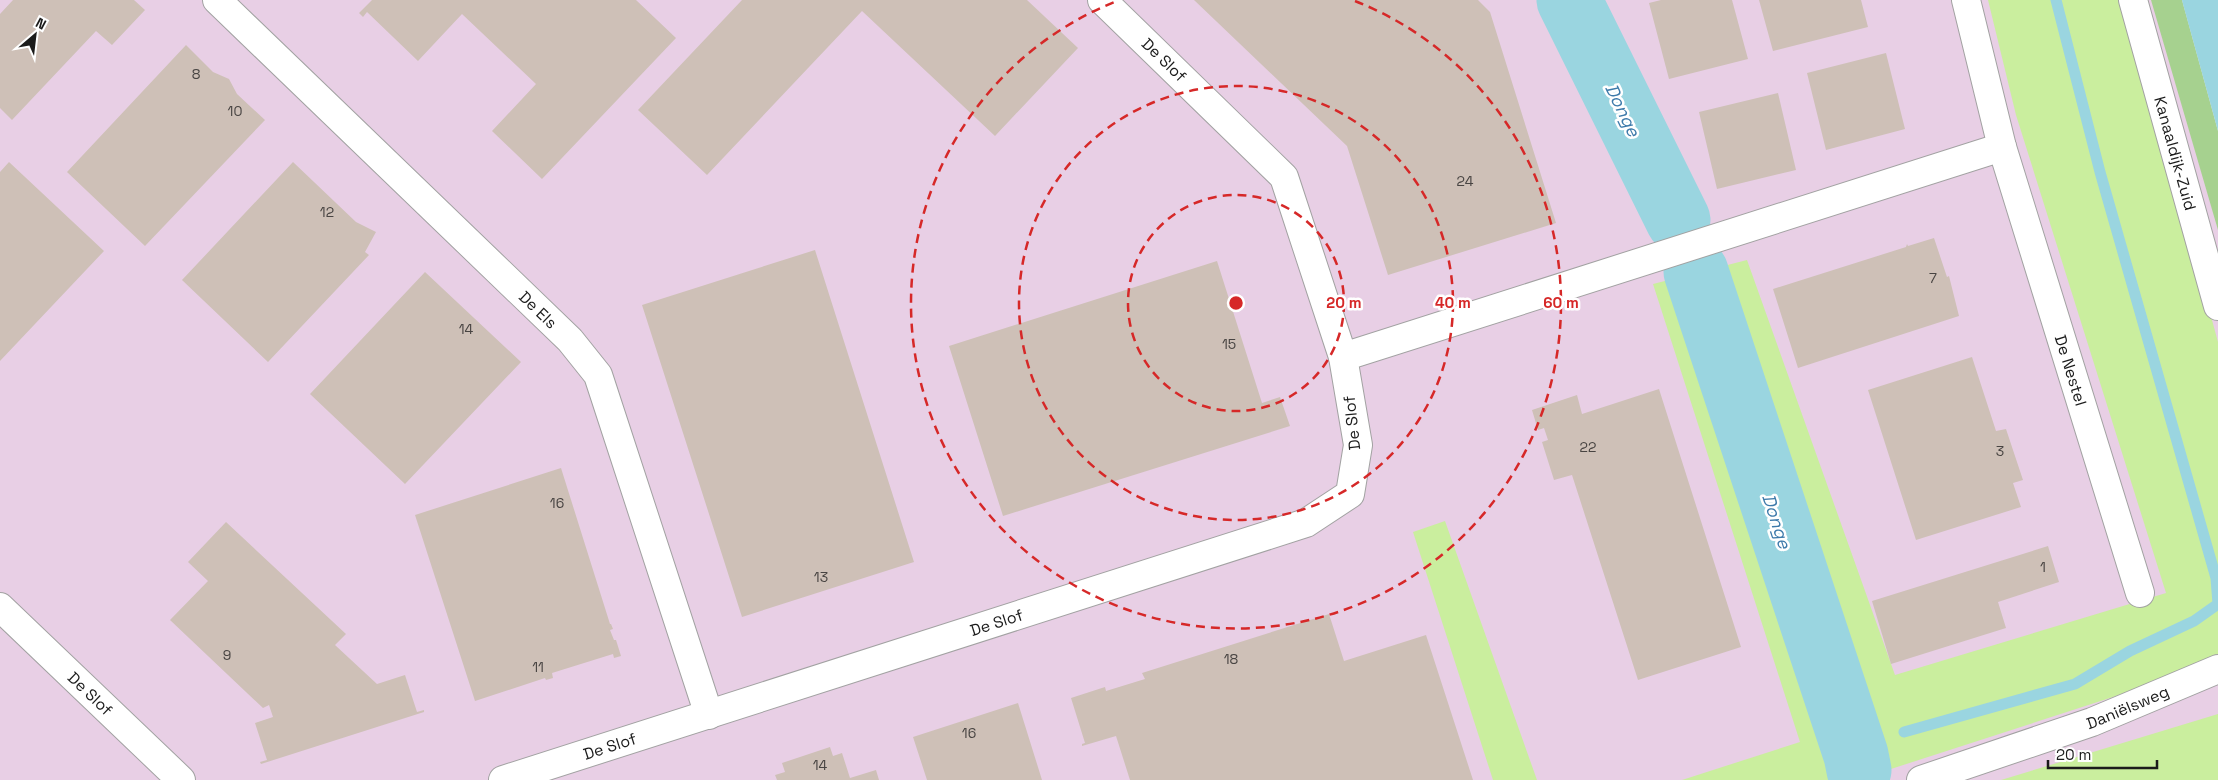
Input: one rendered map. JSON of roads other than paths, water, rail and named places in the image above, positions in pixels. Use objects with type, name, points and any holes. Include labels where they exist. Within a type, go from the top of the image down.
[{"type":"street","name":"De Els","points":[[218,0],[570,340],[598,375],[709,715]]},
{"type":"street","name":"De Slof","points":[[503,780],[1306,523],[1350,494],[1358,445],[1343,357],[1284,177],[1102,0]]},
{"type":"street","name":"De Nestel","points":[[1966,0],[2002,147],[2140,593]]},
{"type":"street","name":"Kanaaldijk-Zuid","points":[[2133,0],[2218,306]]},
{"type":"street","points":[[1343,357],[2002,147]]},
{"type":"street","name":"De Slof","points":[[0,607],[181,780]]},
{"type":"street","name":"Daniëlsweg","points":[[1921,780],[2092,722],[2218,669]]},
{"type":"water","points":[[2182,0],[2218,0],[2218,131],[2183,4]]},
{"type":"waterway","name":"Donge","points":[[1569,0],[1678,220]]},
{"type":"waterway","points":[[1904,732],[2075,684],[2130,651],[2194,621],[2218,604],[2216,578],[2100,172],[2056,0]]},
{"type":"waterway","name":"Donge","points":[[1696,272],[1856,755],[1859,770]]}]
